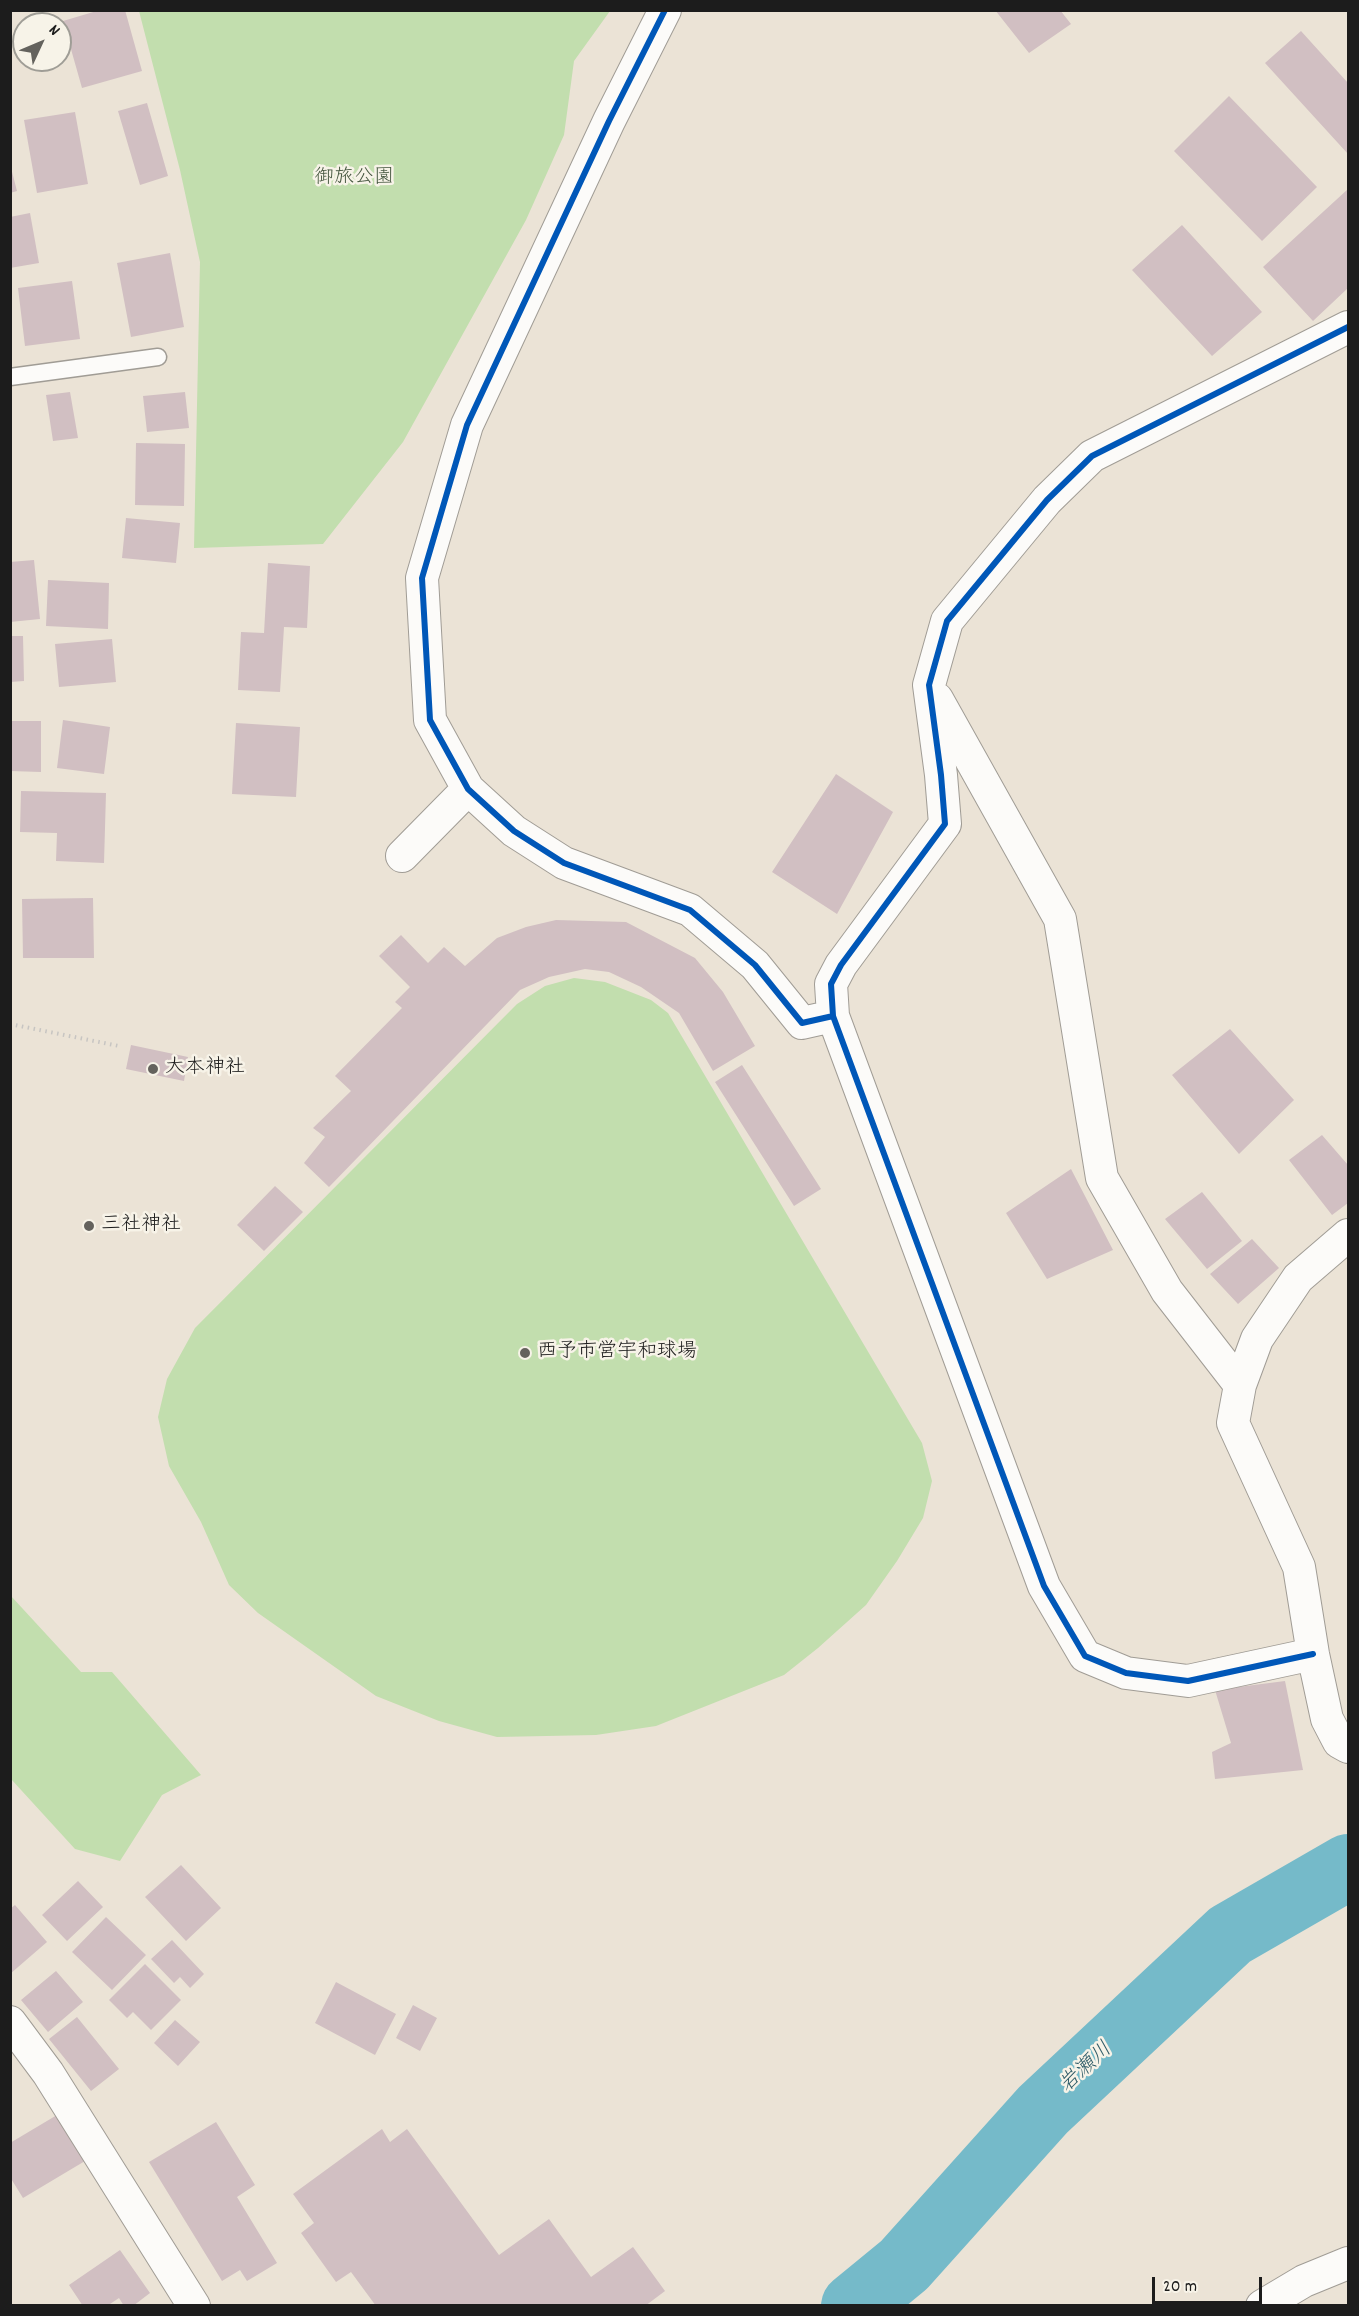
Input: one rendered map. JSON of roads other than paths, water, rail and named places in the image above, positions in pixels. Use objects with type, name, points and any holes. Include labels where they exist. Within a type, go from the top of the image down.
[{"type":"street","points":[[664,10],[609,121],[467,425],[422,578],[430,720],[468,789],[514,831],[564,863],[690,910],[755,965],[802,1023],[833,1016]]},
{"type":"street","points":[[1313,1654],[1188,1681],[1126,1673],[1085,1656],[1044,1586],[833,1016],[831,984],[841,964],[945,824],[929,685],[946,621],[1047,500],[1092,456],[1348,327]]},
{"type":"street","points":[[929,685],[1060,919],[1102,1178],[1167,1291],[1240,1385]]},
{"type":"street","points":[[402,856],[468,789]]},
{"type":"street","points":[[1348,1235],[1298,1278],[1257,1339],[1240,1385],[1233,1423],[1299,1567],[1313,1654],[1327,1719],[1339,1742],[1348,1747]]},
{"type":"street","points":[[10,2022],[48,2073],[194,2306]]},
{"type":"street","points":[[1262,2306],[1304,2281],[1348,2263]]},
{"type":"lane","points":[[10,377],[158,357]]},
{"type":"waterway","name":"岩瀬川","points":[[854,2306],[904,2265],[1043,2110],[1230,1935],[1348,1867]]},
{"type":"place","name":"大本神社","points":[[153,1069]]},
{"type":"place","name":"三社神社","points":[[89,1226]]},
{"type":"place","name":"西予市営宇和球場","points":[[525,1353]]},
{"type":"park label","name":"御旅公園","points":[[354,179]]}]
